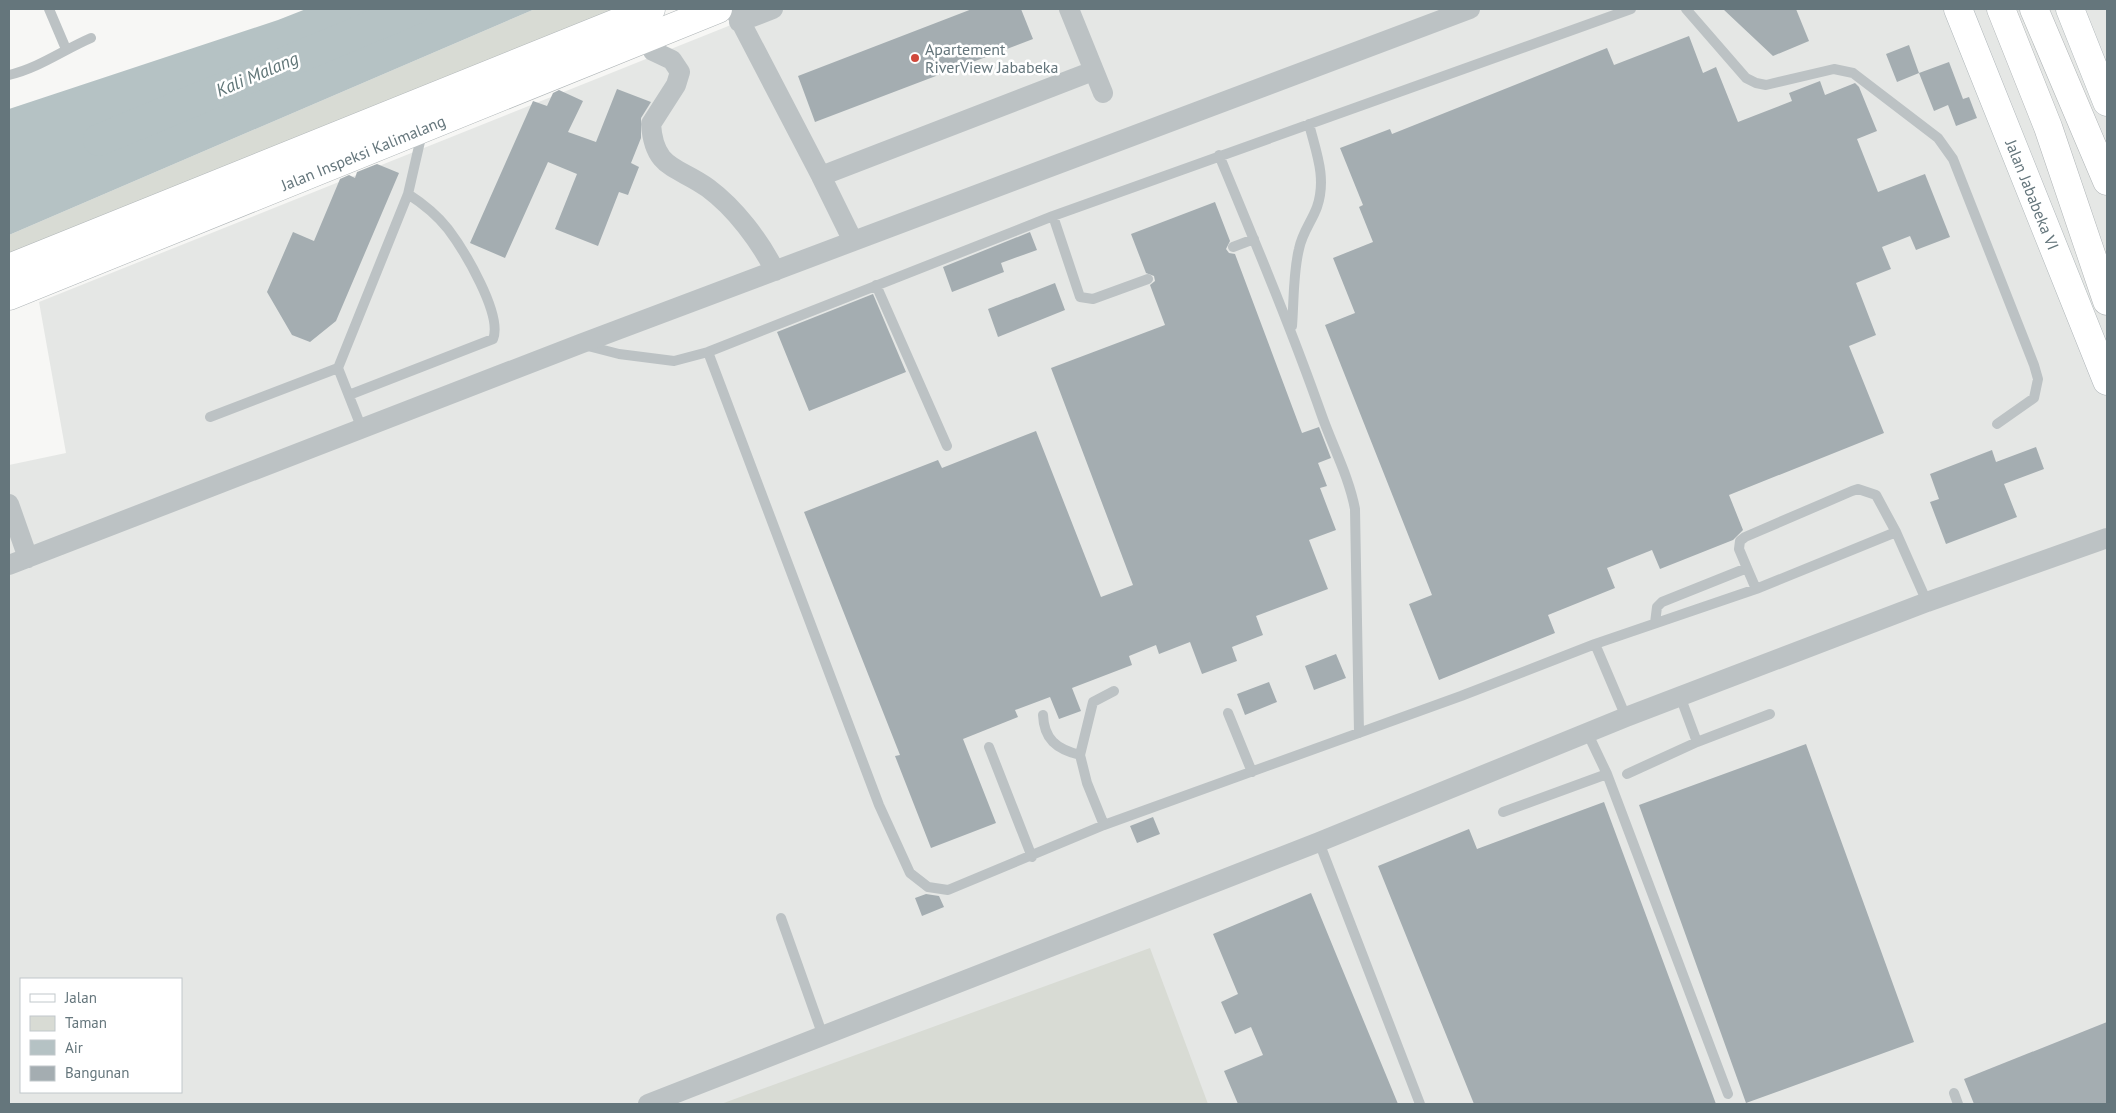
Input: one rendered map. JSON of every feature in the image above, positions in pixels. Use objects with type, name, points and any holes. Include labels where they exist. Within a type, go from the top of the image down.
[{"type":"main road","name":"Jalan Inspeksi Kalimalang","points":[[9,296],[417,119],[651,9]]},
{"type":"main road","name":"Jalan Jababeka VI","points":[[1958,9],[2107,381]]},
{"type":"main road","points":[[2001,9],[2048,127],[2107,301]]},
{"type":"main road","points":[[2034,9],[2107,181]]},
{"type":"main road","points":[[2070,9],[2107,102]]},
{"type":"main road","name":"Jalan Inspeksi Kalimalang","points":[[9,268],[417,119],[649,37],[730,13]]},
{"type":"street","points":[[773,9],[730,13],[821,176],[853,242]]},
{"type":"street","points":[[1069,9],[1103,93]]},
{"type":"street","points":[[9,565],[580,344],[1470,9]]},
{"type":"street","points":[[649,37],[653,51],[672,60],[680,72],[676,85],[651,124],[655,148],[666,163],[683,175],[708,188],[734,213],[766,253],[775,271]]},
{"type":"street","points":[[821,176],[1094,71]]},
{"type":"street","points":[[9,504],[28,558]]},
{"type":"street","points":[[648,1104],[1318,842],[1626,716],[1927,602],[2107,538]]},
{"type":"lane","points":[[49,9],[66,49]]},
{"type":"lane","points":[[580,344],[619,354],[674,361],[708,352],[1053,216],[1631,9]]},
{"type":"lane","points":[[1686,9],[1746,78],[1751,81],[1766,85],[1834,69],[1853,73],[1938,138],[1953,159],[2038,379],[2034,398],[1997,424]]},
{"type":"lane","points":[[9,75],[45,63],[66,49],[91,38]]},
{"type":"lane","points":[[362,429],[338,368],[408,194],[417,119]]},
{"type":"lane","points":[[1291,329],[1298,249],[1305,230],[1317,208],[1322,189],[1321,168],[1309,124]]},
{"type":"lane","points":[[1219,155],[1291,329],[1338,461],[1352,492],[1355,509],[1359,733]]},
{"type":"lane","points":[[348,395],[493,339],[496,331],[495,319],[482,284],[448,230],[426,207],[408,194]]},
{"type":"lane","points":[[1053,216],[1080,297],[1094,299],[1148,280]]},
{"type":"lane","points":[[1232,247],[1254,239]]},
{"type":"lane","points":[[876,285],[947,446]]},
{"type":"lane","points":[[708,352],[879,805],[910,874],[928,887],[948,890],[1032,857],[1104,825],[1359,733],[1655,622],[1756,589],[1896,532]]},
{"type":"lane","points":[[210,416],[338,368]]},
{"type":"lane","points":[[1756,589],[1739,550],[1740,541],[1858,489],[1876,495],[1896,532],[1927,602]]},
{"type":"lane","points":[[1655,622],[1657,607],[1662,602],[1747,568]]},
{"type":"lane","points":[[1595,644],[1626,716]]},
{"type":"lane","points":[[1104,825],[1087,783],[1080,755],[1093,702],[1114,691]]},
{"type":"lane","points":[[1680,696],[1697,742]]},
{"type":"lane","points":[[1228,713],[1252,772]]},
{"type":"lane","points":[[1043,714],[1043,728],[1048,737],[1056,744],[1080,755]]},
{"type":"lane","points":[[1626,774],[1697,742],[1770,714]]},
{"type":"lane","points":[[1588,732],[1607,774],[1728,1094]]},
{"type":"lane","points":[[989,747],[1032,857]]},
{"type":"lane","points":[[1503,812],[1607,774]]},
{"type":"lane","points":[[1318,842],[1420,1104]]},
{"type":"lane","points":[[781,918],[822,1036]]},
{"type":"lane","points":[[1954,1093],[1958,1104]]},
{"type":"shaded area","points":[[771,9],[2107,9],[2107,1104],[9,1104],[9,465],[66,453],[39,302]]},
{"type":"green space","points":[[535,9],[650,9],[9,268],[9,235]]},
{"type":"green space","points":[[1150,948],[1208,1104],[721,1104]]},
{"type":"water","points":[[306,9],[535,9],[9,235],[9,109]]},
{"type":"building","name":"Apartement RiverView Jababeka","points":[[972,9],[1021,9],[1033,39],[815,122],[798,76]]},
{"type":"building","points":[[1723,9],[1796,9],[1809,41],[1773,56]]},
{"type":"building","points":[[1689,36],[1703,73],[1716,67],[1738,122],[1792,101],[1789,93],[1820,81],[1825,95],[1855,83],[1859,87],[1877,131],[1857,139],[1878,192],[1925,174],[1950,237],[1916,250],[1910,236],[1882,247],[1891,269],[1856,283],[1876,335],[1849,346],[1884,433],[1729,495],[1743,530],[1733,540],[1660,569],[1652,550],[1607,568],[1615,588],[1548,615],[1555,633],[1439,680],[1409,604],[1432,595],[1325,325],[1355,313],[1333,258],[1373,242],[1359,207],[1363,205],[1340,148],[1390,129],[1392,134],[1607,48],[1614,65]]},
{"type":"building","points":[[1909,45],[1919,73],[1897,82],[1886,54]]},
{"type":"building","points":[[1949,62],[1963,99],[1969,97],[1977,118],[1956,126],[1948,105],[1934,111],[1919,73]]},
{"type":"building","points":[[617,89],[651,102],[641,118],[641,138],[631,163],[639,167],[628,195],[619,192],[598,246],[555,229],[577,174],[548,162],[505,258],[470,243],[533,101],[547,106],[553,93],[559,90],[583,101],[568,132],[596,142]]},
{"type":"building","points":[[377,164],[399,173],[336,321],[310,342],[292,335],[267,292],[293,232],[314,241],[340,179],[349,175],[355,178],[357,172]]},
{"type":"building","points":[[1215,202],[1230,241],[1226,249],[1229,253],[1235,254],[1302,433],[1319,427],[1331,458],[1318,463],[1327,486],[1320,488],[1336,530],[1309,540],[1328,589],[1256,616],[1263,635],[1232,647],[1237,661],[1202,674],[1190,642],[1159,654],[1156,645],[1129,656],[1132,665],[1072,688],[1081,711],[1059,719],[1050,697],[1015,710],[1018,717],[963,739],[996,823],[931,848],[895,756],[900,755],[804,512],[938,460],[942,468],[1036,431],[1101,597],[1133,585],[1051,368],[1165,325],[1150,285],[1155,281],[1154,276],[1146,273],[1131,234]]},
{"type":"building","points":[[1030,232],[1037,250],[1001,263],[1004,272],[952,292],[943,267]]},
{"type":"building","points":[[1055,283],[1065,310],[998,337],[988,309]]},
{"type":"building","points":[[873,294],[906,372],[809,411],[777,332]]},
{"type":"building","points":[[2036,447],[2044,469],[2004,484],[2017,517],[1946,544],[1930,502],[1939,499],[1930,474],[1992,450],[1996,462]]},
{"type":"building","points":[[1336,654],[1346,678],[1314,690],[1305,666]]},
{"type":"building","points":[[1269,682],[1277,702],[1245,715],[1237,694]]},
{"type":"building","points":[[1806,744],[1914,1042],[1746,1103],[1639,805]]},
{"type":"building","points":[[1604,802],[1716,1104],[1474,1104],[1378,866],[1469,829],[1477,849]]},
{"type":"building","points":[[1153,817],[1160,834],[1137,843],[1130,826]]},
{"type":"building","points":[[1311,893],[1398,1104],[1238,1104],[1224,1071],[1263,1055],[1251,1027],[1235,1034],[1221,1002],[1238,994],[1213,934]]},
{"type":"building","points":[[926,894],[939,896],[944,907],[922,916],[915,898]]},
{"type":"building","points":[[2107,1022],[2107,1104],[1974,1104],[1964,1079]]},
{"type":"waterway","name":"Kali Malang","points":[[99,140],[414,9]]},
{"type":"place","name":"Apartement RiverView Jababeka","points":[[915,58]]}]
